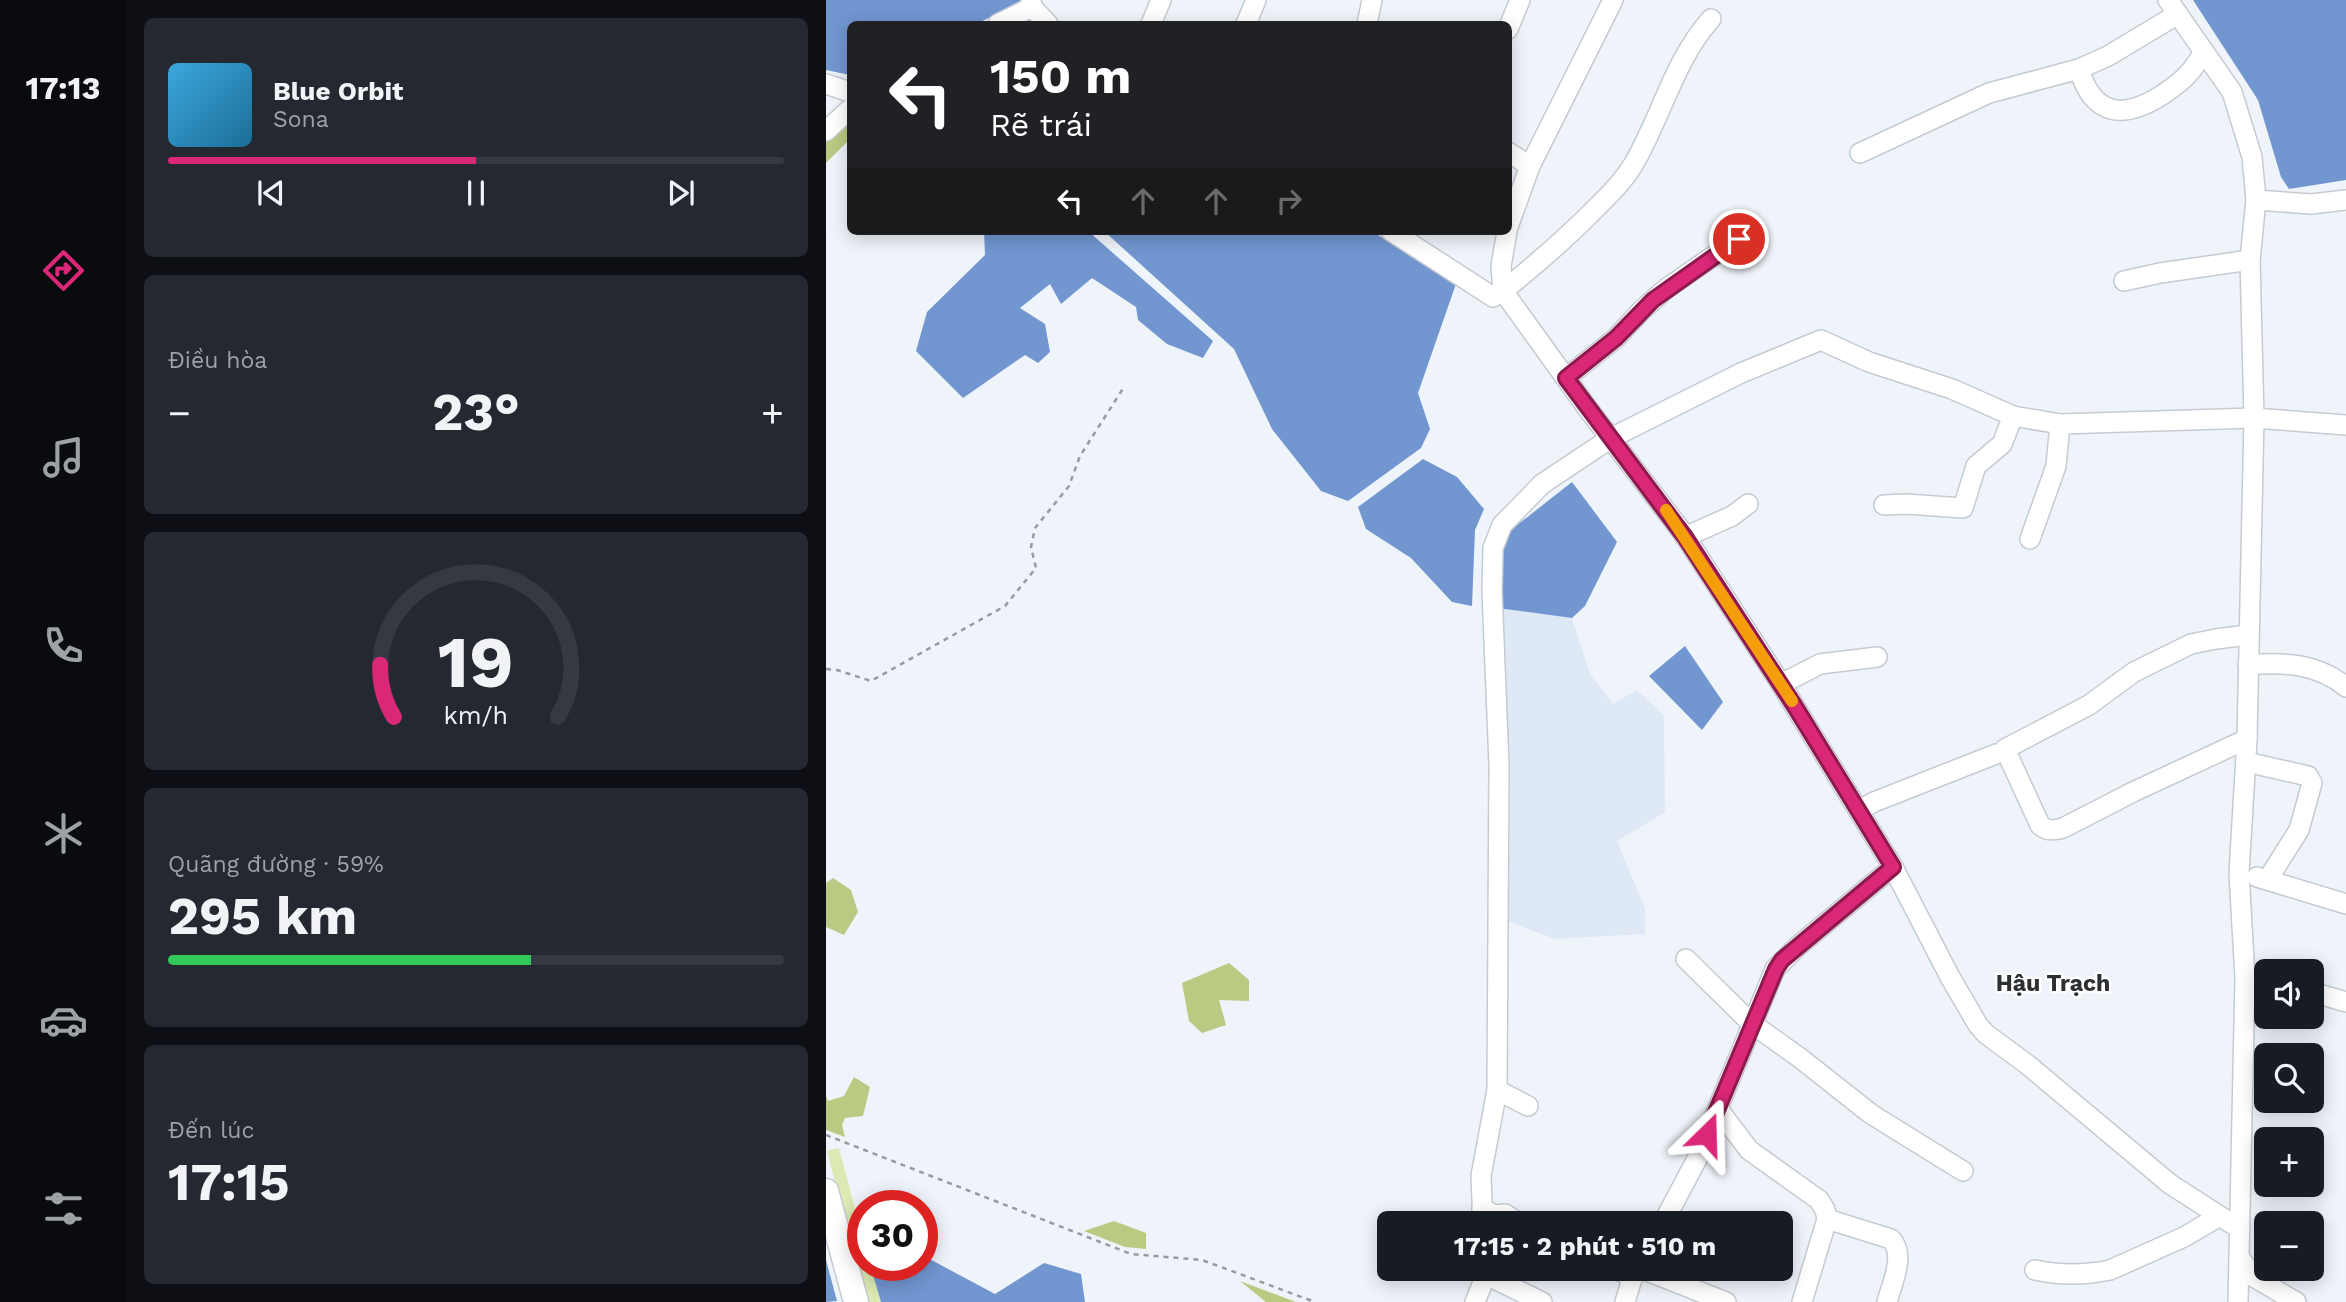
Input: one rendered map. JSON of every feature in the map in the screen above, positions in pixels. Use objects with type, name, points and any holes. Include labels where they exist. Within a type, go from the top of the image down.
[{"type":"main road","points":[[826,1191],[856,1302]]},
{"type":"street","points":[[1151,21],[1161,0]]},
{"type":"street","points":[[1247,21],[1256,0]]},
{"type":"street","points":[[1368,21],[1372,0]]},
{"type":"street","points":[[1511,21],[1520,0]]},
{"type":"street","points":[[1512,218],[1530,166],[1614,0]]},
{"type":"street","points":[[1003,21],[1031,3],[1046,21]]},
{"type":"street","points":[[1860,153],[1989,93],[2079,69],[2108,56],[2173,7],[2232,92],[2252,157],[2256,200],[2250,260],[2254,418],[2247,738],[2239,873],[2245,978],[2238,1302]]},
{"type":"street","points":[[1397,235],[1493,297],[1503,291],[1564,239],[1624,177],[1639,154],[1689,51],[1711,19]]},
{"type":"street","points":[[2079,69],[2083,83],[2096,102],[2120,111],[2137,108],[2170,90],[2187,76],[2204,52]]},
{"type":"street","points":[[826,84],[847,91]]},
{"type":"street","points":[[826,131],[847,112]]},
{"type":"street","points":[[1512,155],[1530,166]]},
{"type":"street","points":[[2256,200],[2311,204],[2346,200]]},
{"type":"street","points":[[1566,378],[1616,338],[1667,288],[1754,228]]},
{"type":"street","points":[[1507,235],[1501,266],[1503,291],[1685,537],[1781,684],[1893,867],[1978,1025],[2170,1184],[2240,1229]]},
{"type":"street","points":[[2124,281],[2250,260]]},
{"type":"street","points":[[1483,1211],[1481,1176],[1497,1090],[1499,765],[1492,591],[1493,548],[1502,525],[1542,484],[1611,438],[1741,373],[1821,340],[1869,362],[1952,389],[2013,416],[2060,424],[2254,418],[2346,425]]},
{"type":"street","points":[[1884,505],[1963,508],[1976,466],[2002,444],[2013,416]]},
{"type":"street","points":[[2030,539],[2056,466],[2060,424]]},
{"type":"street","points":[[1685,537],[1732,516],[1748,504]]},
{"type":"street","points":[[2247,738],[2063,828],[2051,831],[2040,825],[2005,749],[2089,705],[2134,672],[2191,644],[2248,635]]},
{"type":"street","points":[[1781,684],[1820,664],[1877,657]]},
{"type":"street","points":[[2248,665],[2299,664],[2332,677],[2346,687]]},
{"type":"street","points":[[1860,810],[1996,754]]},
{"type":"street","points":[[2246,762],[2308,776],[2312,783],[2299,830],[2268,880]]},
{"type":"street","points":[[1670,1211],[1683,1189],[1776,969],[1782,960],[1893,867]]},
{"type":"street","points":[[2239,873],[2346,904]]},
{"type":"street","points":[[1686,959],[1751,1023],[1871,1114],[1963,1171]]},
{"type":"street","points":[[2245,978],[2254,979]]},
{"type":"street","points":[[2324,996],[2346,1002]]},
{"type":"street","points":[[1497,1090],[1528,1106]]},
{"type":"street","points":[[1718,1109],[1749,1150],[1819,1200],[1825,1210],[1827,1219],[1802,1302]]},
{"type":"street","points":[[2035,1269],[2050,1273],[2110,1270],[2184,1237],[2218,1217]]},
{"type":"street","points":[[1827,1219],[1891,1239],[1897,1245],[1898,1257],[1887,1302]]},
{"type":"street","points":[[2239,1257],[2254,1277],[2296,1302]]},
{"type":"street","points":[[1475,1302],[1482,1281]]},
{"type":"street","points":[[1502,1281],[1542,1302]]},
{"type":"street","points":[[1625,1302],[1629,1281]]},
{"type":"street","points":[[1662,1281],[1726,1302]]},
{"type":"path","points":[[826,669],[838,670],[871,681],[1005,606],[1036,568],[1031,547],[1035,528],[1069,486],[1080,456],[1124,387]]},
{"type":"path","points":[[826,1135],[1131,1254],[1202,1260],[1315,1302]]},
{"type":"shaded area","points":[[1497,608],[1572,618],[1590,674],[1613,704],[1637,690],[1664,715],[1665,812],[1617,841],[1645,908],[1645,934],[1554,939],[1507,921]]},
{"type":"green space","points":[[847,119],[847,142],[826,163],[826,140]]},
{"type":"green space","points":[[833,878],[851,890],[858,912],[844,935],[826,927],[826,883]]},
{"type":"green space","points":[[1229,963],[1249,980],[1249,1001],[1219,1000],[1226,1025],[1202,1033],[1189,1021],[1182,983]]},
{"type":"green space","points":[[854,1077],[870,1087],[863,1116],[845,1118],[842,1125],[845,1137],[826,1130],[826,1096],[828,1101],[844,1096]]},
{"type":"green space","points":[[839,1148],[850,1190],[847,1190],[847,1226],[827,1151]]},
{"type":"green space","points":[[1114,1221],[1146,1233],[1146,1249],[1125,1247],[1084,1231]]},
{"type":"green space","points":[[861,1281],[875,1281],[881,1302],[867,1302]]},
{"type":"green space","points":[[1240,1281],[1296,1302],[1266,1302]]},
{"type":"water","points":[[826,0],[1022,0],[983,21],[847,21],[847,74],[826,70]]},
{"type":"water","points":[[2193,0],[2346,0],[2346,180],[2289,189],[2281,177],[2258,100]]},
{"type":"water","points":[[984,235],[1093,235],[1213,341],[1203,358],[1167,344],[1138,320],[1136,307],[1092,278],[1061,304],[1050,284],[1020,308],[1045,324],[1050,352],[1038,363],[1025,355],[963,398],[916,351],[927,312],[985,255]]},
{"type":"water","points":[[1108,235],[1378,235],[1457,281],[1418,393],[1430,429],[1421,448],[1348,501],[1321,491],[1272,429],[1234,349]]},
{"type":"water","points":[[1423,459],[1457,477],[1484,509],[1475,530],[1472,606],[1452,602],[1411,558],[1366,529],[1358,507]]},
{"type":"water","points":[[1572,482],[1617,542],[1585,606],[1572,618],[1497,608],[1495,556],[1507,533]]},
{"type":"water","points":[[1685,646],[1723,702],[1702,730],[1649,676]]},
{"type":"water","points":[[826,1260],[837,1301],[826,1302]]},
{"type":"water","points":[[1044,1263],[1081,1274],[1085,1302],[881,1302],[875,1281],[938,1281],[938,1264],[995,1294]]},
{"type":"slow traffic","points":[[1666,510],[1792,701]]},
{"type":"district","name":"Hậu Trạch","points":[[2053,983]]},
{"type":"route","points":[[1707,1134],[1751,1023],[1782,960],[1893,867],[1794,705],[1685,537],[1566,378],[1616,338],[1667,288],[1739,239]]}]
